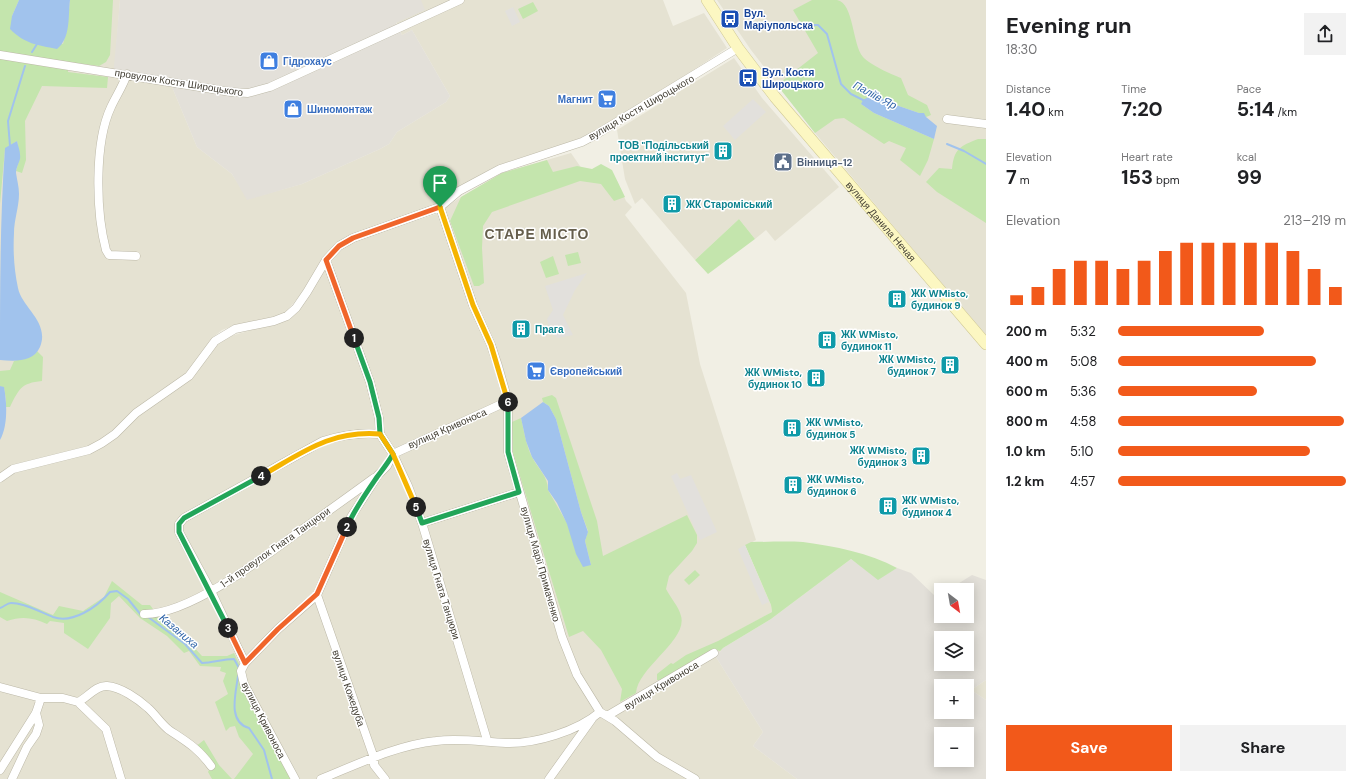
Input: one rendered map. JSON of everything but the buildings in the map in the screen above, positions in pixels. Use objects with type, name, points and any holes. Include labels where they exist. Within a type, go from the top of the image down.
[{"type":"main road","name":"вулиця Данила Нечая","points":[[707,0],[738,48],[780,103],[986,344]]},
{"type":"street","name":"провулок Костя Широцького","points":[[0,55],[128,74],[231,92],[248,93],[270,88],[460,0]]},
{"type":"street","name":"вулиця Костя Широцького","points":[[0,478],[13,469],[89,450],[102,444],[115,434],[136,413],[189,376],[215,341],[235,329],[274,321],[287,316],[296,308],[326,260],[339,246],[353,238],[440,207],[459,191],[500,169],[582,142],[612,127],[738,48]]},
{"type":"street","points":[[128,74],[121,91],[111,108],[104,132],[97,180],[106,250],[109,255],[136,256]]},
{"type":"street","points":[[947,119],[986,124]]},
{"type":"street","name":"вулиця Марії Примаченко","points":[[440,207],[473,305],[491,345],[508,401],[508,452],[562,637],[577,675],[604,714],[615,721],[658,757],[695,779]]},
{"type":"street","name":"вулиця Гната Танцюри","points":[[326,260],[370,382],[379,418],[380,434],[393,454],[408,486],[422,523],[488,740]]},
{"type":"street","name":"вулиця Кривоноса","points":[[393,454],[508,401]]},
{"type":"street","points":[[380,434],[363,432],[345,434],[323,441],[184,518],[179,524],[179,532],[245,663],[278,629],[317,594],[351,518],[378,475],[387,466],[393,454]]},
{"type":"street","name":"1-й провулок Гната Танцюри","points":[[144,614],[154,614],[168,610],[210,591],[268,554],[378,475]]},
{"type":"street","points":[[422,523],[519,492]]},
{"type":"street","name":"вулиця Кожедуба","points":[[317,594],[374,758],[374,765],[385,779]]},
{"type":"street","name":"вулиця Кривоноса","points":[[321,779],[374,758],[435,741],[461,739],[488,740],[507,743],[539,739],[558,734],[604,714],[714,653]]},
{"type":"street","name":"вулиця Кривоноса","points":[[245,663],[241,671],[244,684],[295,779]]},
{"type":"street","points":[[78,702],[86,698],[100,687],[107,686],[125,692],[148,708],[168,729],[191,743],[211,766]]},
{"type":"street","points":[[0,687],[41,698],[63,698],[78,702],[106,728],[121,779]]},
{"type":"street","points":[[0,770],[36,713],[41,698]]},
{"type":"street","points":[[12,779],[27,747],[36,734],[39,725],[36,713]]},
{"type":"street","points":[[549,779],[593,718]]},
{"type":"shaded area","points":[[0,0],[120,0],[114,77],[172,87],[197,147],[232,174],[248,199],[302,184],[380,149],[389,144],[397,132],[446,102],[450,96],[412,30],[402,35],[386,0],[663,0],[673,26],[704,13],[727,48],[632,110],[576,140],[498,165],[457,188],[433,206],[351,235],[285,313],[273,319],[238,324],[222,330],[212,338],[187,374],[155,394],[100,441],[88,446],[12,465],[0,473]]},
{"type":"shaded area","points":[[120,0],[421,0],[425,10],[396,23],[402,35],[412,30],[450,96],[446,102],[397,132],[389,144],[380,149],[302,184],[247,200],[232,174],[197,147],[172,87],[113,77]]},
{"type":"shaded area","points":[[717,0],[986,0],[986,336],[815,133],[751,50]]},
{"type":"shaded area","points":[[513,7],[520,22],[512,26],[505,11]]},
{"type":"shaded area","points":[[734,58],[762,98],[839,187],[775,241],[766,230],[755,239],[739,219],[695,260],[642,198],[635,204],[625,179],[617,130]]},
{"type":"shaded area","points":[[753,99],[766,112],[735,140],[723,126]]},
{"type":"shaded area","points":[[571,153],[582,169],[617,181],[626,201],[632,207],[625,215],[686,293],[700,364],[756,540],[745,546],[771,605],[772,612],[719,641],[723,648],[716,657],[763,732],[753,746],[797,779],[0,779],[0,483],[15,473],[90,452],[159,400],[183,385],[191,378],[218,343],[231,336],[289,319],[328,262],[340,249],[354,240],[436,214],[461,197],[502,173]]},
{"type":"shaded area","points":[[587,273],[575,290],[563,315],[573,335],[558,338],[551,333],[547,319],[553,310],[545,286]]},
{"type":"shaded area","points":[[677,473],[680,479],[691,475],[717,532],[700,540],[671,476]]},
{"type":"shaded area","points":[[745,545],[769,602],[762,605],[738,549]]},
{"type":"shaded area","points":[[851,559],[878,579],[897,568],[911,573],[934,595],[934,623],[974,623],[974,583],[959,583],[972,575],[986,580],[986,680],[974,688],[974,679],[934,679],[934,719],[974,719],[974,692],[986,700],[986,779],[797,779],[753,746],[763,732],[716,657],[723,648],[771,619]]},
{"type":"shaded area","points":[[986,680],[986,700],[974,692],[974,688]]},
{"type":"green space","points":[[0,0],[19,0],[12,16],[63,44],[67,29],[70,0],[113,0],[110,55],[106,62],[99,66],[68,62],[68,72],[108,77],[107,88],[42,86],[25,121],[26,160],[22,173],[16,171],[20,157],[17,141],[5,149],[0,204]]},
{"type":"green space","points":[[812,0],[837,0],[843,3],[850,16],[859,51],[863,57],[875,66],[901,78],[908,95],[927,105],[931,115],[926,117],[893,104],[874,94],[861,104],[874,113],[934,139],[928,160],[920,176],[900,160],[906,148],[889,141],[884,144],[844,118],[835,119],[815,133],[777,85],[818,53],[793,10]]},
{"type":"green space","points":[[533,2],[538,11],[523,19],[518,9]]},
{"type":"green space","points":[[978,139],[986,139],[986,223],[937,192],[926,182],[939,168],[952,169],[954,157],[959,149],[962,146]]},
{"type":"green space","points":[[547,160],[553,172],[577,166],[592,169],[601,164],[612,170],[625,197],[614,201],[601,184],[580,181],[492,212],[483,226],[482,248],[484,283],[479,286],[474,286],[450,221],[461,197],[502,173]]},
{"type":"green space","points":[[739,219],[755,239],[708,274],[695,260]]},
{"type":"green space","points":[[578,252],[581,263],[568,266],[565,255]]},
{"type":"green space","points":[[553,256],[559,274],[546,278],[540,262]]},
{"type":"green space","points":[[37,351],[43,357],[42,381],[25,385],[19,391],[10,407],[6,407],[4,388],[0,386],[0,371],[10,370],[14,361],[35,354]]},
{"type":"green space","points":[[552,395],[556,398],[597,521],[603,556],[687,515],[697,535],[697,543],[692,551],[669,576],[666,589],[681,616],[681,625],[677,634],[645,673],[639,683],[636,693],[620,702],[622,689],[601,650],[583,631],[569,637],[513,453],[512,422],[521,418],[532,457],[545,477],[548,490],[591,565],[585,541],[588,531],[581,512],[556,419],[549,406],[543,402],[542,398]]},
{"type":"green space","points":[[751,542],[803,542],[827,546],[864,554],[897,568],[878,580],[851,559],[771,619],[720,651],[715,649],[666,680],[657,680],[657,674],[671,663],[673,664],[686,655],[718,641],[772,612],[771,605],[745,545]]},
{"type":"green space","points":[[695,570],[700,575],[689,585],[684,580]]},
{"type":"green space","points":[[112,581],[142,605],[150,605],[156,613],[178,630],[202,656],[227,656],[234,653],[295,779],[234,779],[253,754],[239,737],[235,726],[230,727],[226,731],[215,702],[228,694],[223,681],[226,673],[220,671],[221,667],[200,666],[189,651],[184,653],[167,636],[140,618],[119,596],[111,603],[110,618],[88,649],[64,633],[64,623],[50,621],[47,624],[27,618],[17,618],[7,621],[0,617],[0,592],[53,615],[59,606],[83,611],[104,597]]},
{"type":"green space","points":[[204,740],[219,765],[232,779],[212,779],[208,772],[211,766],[195,747]]},
{"type":"water","points":[[19,0],[70,0],[67,33],[65,39],[57,49],[26,41],[10,29],[12,16]]},
{"type":"water","points":[[874,94],[893,104],[919,113],[924,113],[926,117],[937,126],[934,139],[874,113],[861,104],[863,100]]},
{"type":"water","points":[[17,141],[20,159],[16,169],[19,194],[14,233],[16,274],[18,288],[38,323],[42,338],[40,347],[33,356],[23,360],[11,361],[0,360],[1,227],[5,148]]},
{"type":"water","points":[[0,386],[4,387],[6,400],[6,421],[0,440]]},
{"type":"water","points":[[543,402],[549,406],[556,419],[581,512],[588,532],[585,541],[591,565],[583,567],[576,554],[567,524],[557,503],[548,490],[548,481],[532,457],[526,441],[521,418]]},
{"type":"waterway","name":"Паліїв Яр","points":[[774,25],[818,25],[827,34],[841,84],[851,94],[865,101]]},
{"type":"waterway","points":[[32,52],[37,44]]},
{"type":"waterway","points":[[10,146],[8,121],[25,66]]},
{"type":"waterway","name":"Паліїв Яр","points":[[947,144],[964,151],[986,164]]},
{"type":"waterway","name":"Казаниха","points":[[0,608],[10,603],[16,603],[53,617],[61,619],[69,618],[84,613],[105,598],[110,592],[117,591],[128,599],[141,615]]},
{"type":"waterway","name":"Казаниха","points":[[148,617],[185,644],[202,663],[234,659],[239,668]]},
{"type":"waterway","name":"Казаниха","points":[[238,676],[234,706],[235,713],[238,720],[242,725],[249,728],[264,750],[272,779]]},
{"type":"place","name":"Вул. Маріупольска","points":[[730,19]]},
{"type":"place","name":"Гідрохаус","points":[[269,61]]},
{"type":"place","name":"Вул. Костя Широцького","points":[[748,78]]},
{"type":"place","name":"Магнит","points":[[607,99]]},
{"type":"place","name":"Шиномонтаж","points":[[293,109]]},
{"type":"place","name":"ТОВ \"Подільський проектний інститут\"","points":[[723,151]]},
{"type":"place","name":"Вінниця-12","points":[[783,162]]},
{"type":"place","name":"ЖК Староміський","points":[[672,204]]},
{"type":"place","name":"ЖК WMisto, будинок 9","points":[[897,299]]},
{"type":"place","name":"Прага","points":[[521,329]]},
{"type":"place","name":"ЖК WMisto, будинок 11","points":[[827,340]]},
{"type":"place","name":"ЖК WMisto, будинок 7","points":[[950,365]]},
{"type":"place","name":"Європейський","points":[[536,371]]},
{"type":"place","name":"ЖК WMisto, будинок 10","points":[[816,378]]},
{"type":"place","name":"ЖК WMisto, будинок 5","points":[[792,428]]},
{"type":"place","name":"ЖК WMisto, будинок 3","points":[[921,456]]},
{"type":"place","name":"ЖК WMisto, будинок 6","points":[[793,485]]},
{"type":"place","name":"ЖК WMisto, будинок 4","points":[[888,506]]},
{"type":"district","name":"СТАРЕ МІСТО","points":[[537,234]]},
{"type":"route","points":[[440,207],[353,238],[339,246],[326,260],[370,382],[379,418],[380,434],[393,454],[387,466],[378,475],[351,518],[317,594],[278,629],[245,663],[179,532],[179,524],[184,518],[323,441],[345,434],[363,432],[380,434],[393,454],[408,486],[422,523],[519,492],[508,452],[508,401],[491,345],[473,305],[440,207]]}]
